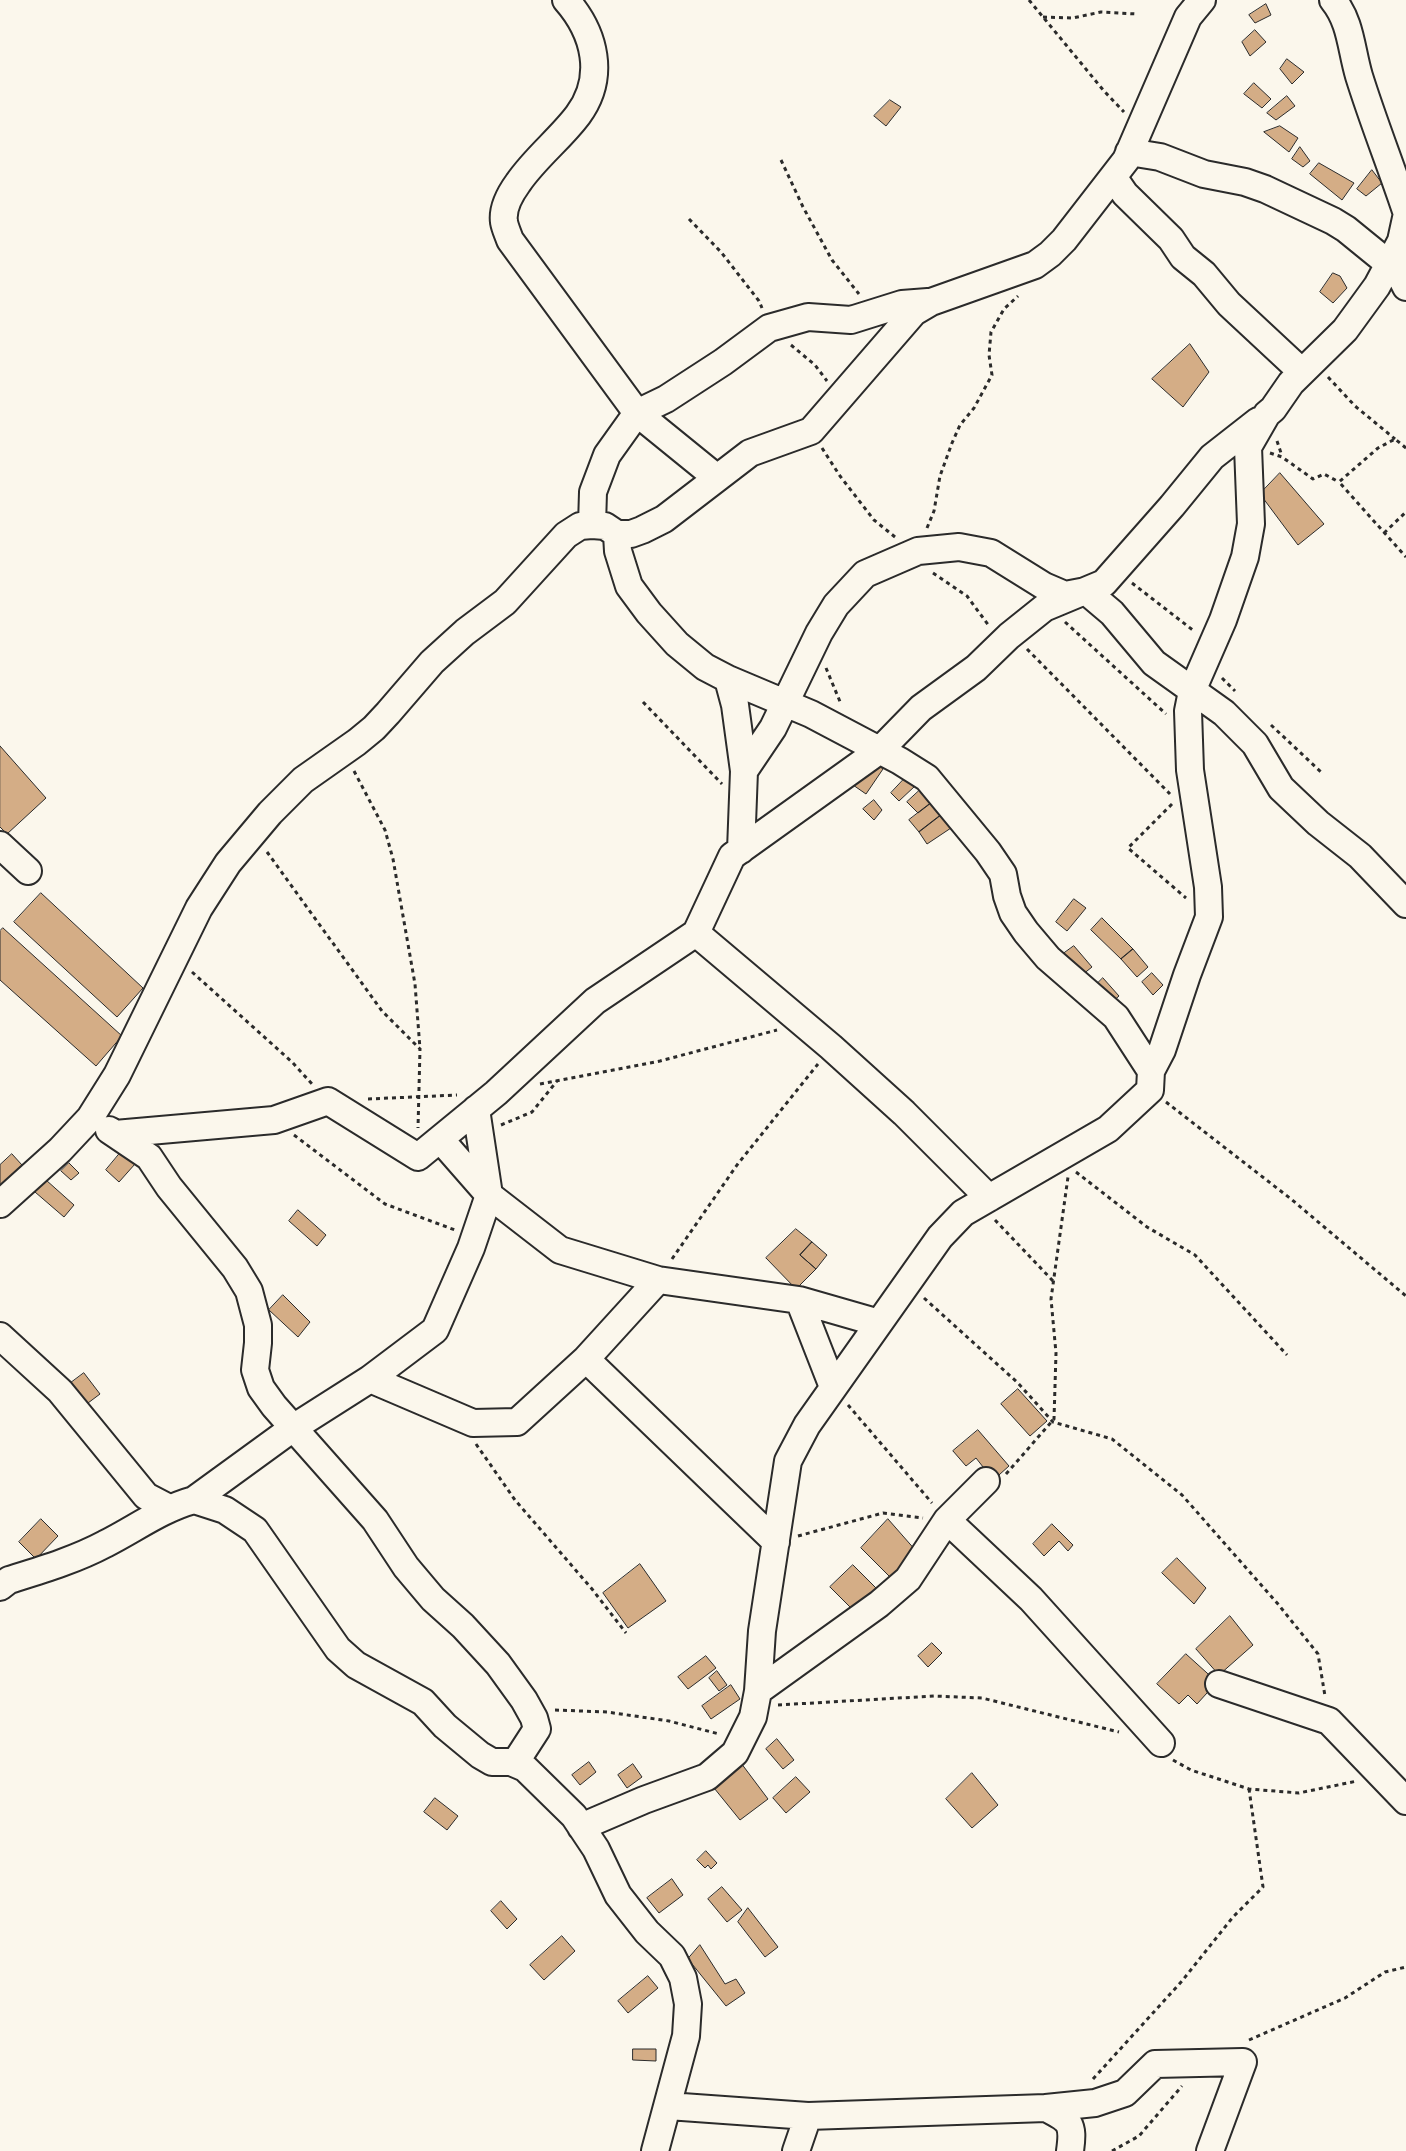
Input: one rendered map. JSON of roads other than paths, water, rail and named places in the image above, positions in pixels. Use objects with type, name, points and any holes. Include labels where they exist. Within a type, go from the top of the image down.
[{"type":"street","points":[[566,0],[590,37],[595,70],[589,94],[578,114],[524,174],[508,198],[504,220],[510,240],[637,413],[717,478]]},
{"type":"street","points":[[0,1204],[60,1150],[90,1118],[117,1075],[199,908],[228,863],[270,813],[303,780],[357,742],[388,713],[432,662],[450,645],[505,602],[566,534],[580,526],[592,525],[605,526],[617,534],[631,534],[664,519],[750,453],[811,431],[914,312],[931,302],[1035,265],[1050,254],[1064,240],[1114,178],[1142,124],[1188,17],[1202,0]]},
{"type":"street","points":[[1333,0],[1341,9],[1348,25],[1359,76],[1406,211]]},
{"type":"street","points":[[1129,152],[1160,157],[1204,174],[1245,182],[1265,189],[1334,221],[1389,264],[1396,267],[1406,287]]},
{"type":"street","points":[[1114,178],[1125,194],[1171,239],[1183,257],[1204,274],[1229,304],[1308,366]]},
{"type":"street","points":[[115,1134],[274,1120],[328,1101],[418,1157],[496,1092],[595,1001],[696,933],[732,856],[880,750],[922,708],[976,668],[1007,638],[1048,607],[1104,584],[1172,506],[1212,456],[1242,443],[1273,409],[1286,389],[1346,330],[1377,286],[1389,264],[1401,241],[1406,218]]},
{"type":"street","points":[[592,525],[593,492],[607,455],[637,413],[666,399],[723,362],[770,328],[808,317],[851,320],[902,304],[931,302]]},
{"type":"street","points":[[581,1827],[644,1800],[707,1777],[735,1753],[753,1717],[762,1631],[788,1461],[807,1425],[940,1236],[963,1213],[1071,1158],[1108,1129],[1150,1080],[1209,917],[1208,886],[1190,770],[1188,710],[1192,691],[1212,645],[1245,557],[1251,524],[1242,443]]},
{"type":"street","points":[[617,534],[618,551],[629,586],[649,613],[678,644],[705,667],[728,679],[811,714],[880,750],[927,778],[988,852],[1003,874],[1007,896],[1013,913],[1026,932],[1048,958],[1116,1017],[1150,1080]]},
{"type":"street","points":[[744,771],[773,728],[815,641],[836,605],[865,574],[912,553],[959,547],[991,553],[1044,586],[1065,595],[1086,591]]},
{"type":"street","points":[[1086,591],[1112,613],[1154,663],[1230,719],[1255,744],[1281,788],[1318,823],[1360,856],[1406,904]]},
{"type":"street","points":[[728,679],[735,705],[744,771],[741,850]]},
{"type":"street","points":[[0,845],[28,871]]},
{"type":"street","points":[[696,933],[904,1113],[984,1201]]},
{"type":"street","points":[[0,1587],[9,1580],[74,1559],[104,1545],[145,1509],[169,1508],[194,1500],[293,1428],[370,1379],[435,1330],[475,1238],[489,1195],[476,1109]]},
{"type":"street","points":[[90,1118],[149,1158],[169,1187],[235,1268],[249,1291],[258,1325],[255,1370],[261,1388],[293,1428],[375,1520],[406,1567],[433,1599],[463,1626],[498,1664],[528,1708],[534,1718],[537,1729],[515,1763]]},
{"type":"street","points":[[440,1139],[489,1195],[560,1250],[658,1280],[799,1300],[878,1323]]},
{"type":"street","points":[[370,1379],[473,1423],[517,1422],[586,1360],[658,1280]]},
{"type":"street","points":[[799,1300],[834,1387]]},
{"type":"street","points":[[0,1336],[60,1391],[145,1509]]},
{"type":"street","points":[[586,1360],[776,1542]]},
{"type":"street","points":[[756,1699],[879,1604],[908,1579],[947,1520],[983,1484]]},
{"type":"street","points":[[194,1500],[226,1510],[255,1530],[338,1649],[356,1665],[423,1702],[445,1726],[480,1755],[492,1762],[515,1763],[525,1768],[574,1816],[596,1849],[618,1895],[647,1932],[672,1956],[683,1978],[688,2004],[686,2036],[655,2151]]},
{"type":"street","points":[[947,1520],[1031,1600],[1161,1744]]},
{"type":"street","points":[[1219,1684],[1329,1721],[1406,1801]]},
{"type":"street","points":[[668,2106],[808,2116],[1058,2106],[1095,2103],[1124,2093],[1155,2064],[1243,2062],[1210,2151]]},
{"type":"street","points":[[1058,2106],[1072,2131],[1070,2151]]},
{"type":"street","points":[[796,2151],[808,2116]]}]
